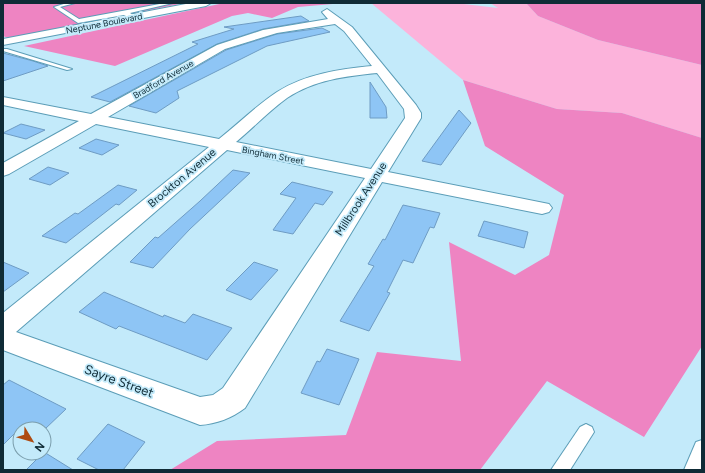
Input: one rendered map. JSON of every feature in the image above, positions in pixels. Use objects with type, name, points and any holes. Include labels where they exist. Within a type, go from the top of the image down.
[{"type":"street","name":"Neptune Boulevard","points":[[3,47],[129,15],[206,3]]},
{"type":"street","name":"Millbrook Avenue","points":[[234,398],[412,118],[413,113],[381,69],[348,29],[331,16]]},
{"type":"street","name":"Bradford Avenue","points":[[3,170],[208,54],[235,42],[282,28],[331,16]]},
{"type":"street","name":"Brockton Avenue","points":[[3,328],[289,91],[309,82],[330,76],[381,69]]},
{"type":"street","name":"Bingham Street","points":[[3,101],[542,208]]},
{"type":"street","name":"Sayre Street","points":[[3,339],[200,411],[212,410],[224,406],[234,398]]},
{"type":"lane","points":[[73,3],[56,7],[78,21],[129,15],[171,3]]},
{"type":"lane","points":[[3,47],[69,69]]},
{"type":"lane","points":[[560,470],[586,432]]},
{"type":"lane","points":[[693,470],[702,448]]},
{"type":"shaded area","points":[[3,3],[185,3],[8,38],[3,36]]},
{"type":"shaded area","points":[[224,3],[344,3],[298,7],[272,18],[248,13],[232,16],[115,66],[24,46]]},
{"type":"shaded area","points":[[371,3],[455,3],[498,8],[490,3],[526,3],[538,16],[598,40],[702,65],[702,138],[622,113],[557,109],[463,80]]},
{"type":"shaded area","points":[[526,3],[702,3],[702,65],[598,40],[538,16]]},
{"type":"shaded area","points":[[463,80],[557,109],[622,113],[702,138],[702,346],[644,437],[547,381],[480,470],[170,470],[217,441],[346,435],[377,352],[461,361],[449,242],[515,275],[549,255],[564,195],[485,146]]},
{"type":"building","points":[[301,16],[309,21],[263,29],[217,44],[110,102],[91,97],[198,44],[192,42],[234,29],[224,27]]},
{"type":"building","points":[[322,28],[330,32],[267,46],[177,91],[179,98],[156,113],[129,106],[226,50],[277,34]]},
{"type":"building","points":[[3,53],[33,61],[48,66],[3,81]]},
{"type":"building","points":[[370,82],[386,107],[387,118],[370,118]]},
{"type":"building","points":[[459,110],[471,123],[441,165],[422,161]]},
{"type":"building","points":[[21,124],[45,130],[26,139],[3,133]]},
{"type":"building","points":[[96,139],[119,145],[102,155],[79,148]]},
{"type":"building","points":[[48,167],[69,173],[50,185],[29,179]]},
{"type":"building","points":[[233,170],[250,173],[190,229],[153,268],[130,262],[155,237],[158,238]]},
{"type":"building","points":[[292,182],[333,192],[323,205],[315,203],[293,234],[273,230],[296,198],[280,194]]},
{"type":"building","points":[[118,185],[137,190],[119,205],[116,204],[66,243],[42,236],[75,213],[78,214]]},
{"type":"building","points":[[403,205],[440,213],[434,228],[430,227],[413,263],[403,260],[387,292],[390,293],[369,331],[340,321],[374,266],[368,264],[383,239],[385,240]]},
{"type":"building","points":[[484,221],[528,232],[524,248],[478,236]]},
{"type":"building","points":[[3,262],[29,273],[3,292]]},
{"type":"building","points":[[254,262],[278,270],[251,300],[226,290]]},
{"type":"building","points":[[104,292],[163,317],[164,315],[185,323],[193,314],[232,328],[207,360],[119,326],[116,329],[79,312]]},
{"type":"building","points":[[327,349],[359,359],[339,405],[301,393],[317,361],[320,362]]},
{"type":"building","points":[[9,380],[66,409],[52,422],[52,421],[12,421],[12,436],[3,445],[3,385]]},
{"type":"building","points":[[108,424],[145,442],[123,470],[99,470],[77,459]]},
{"type":"building","points":[[52,457],[73,470],[26,470],[35,461],[52,461]]}]
